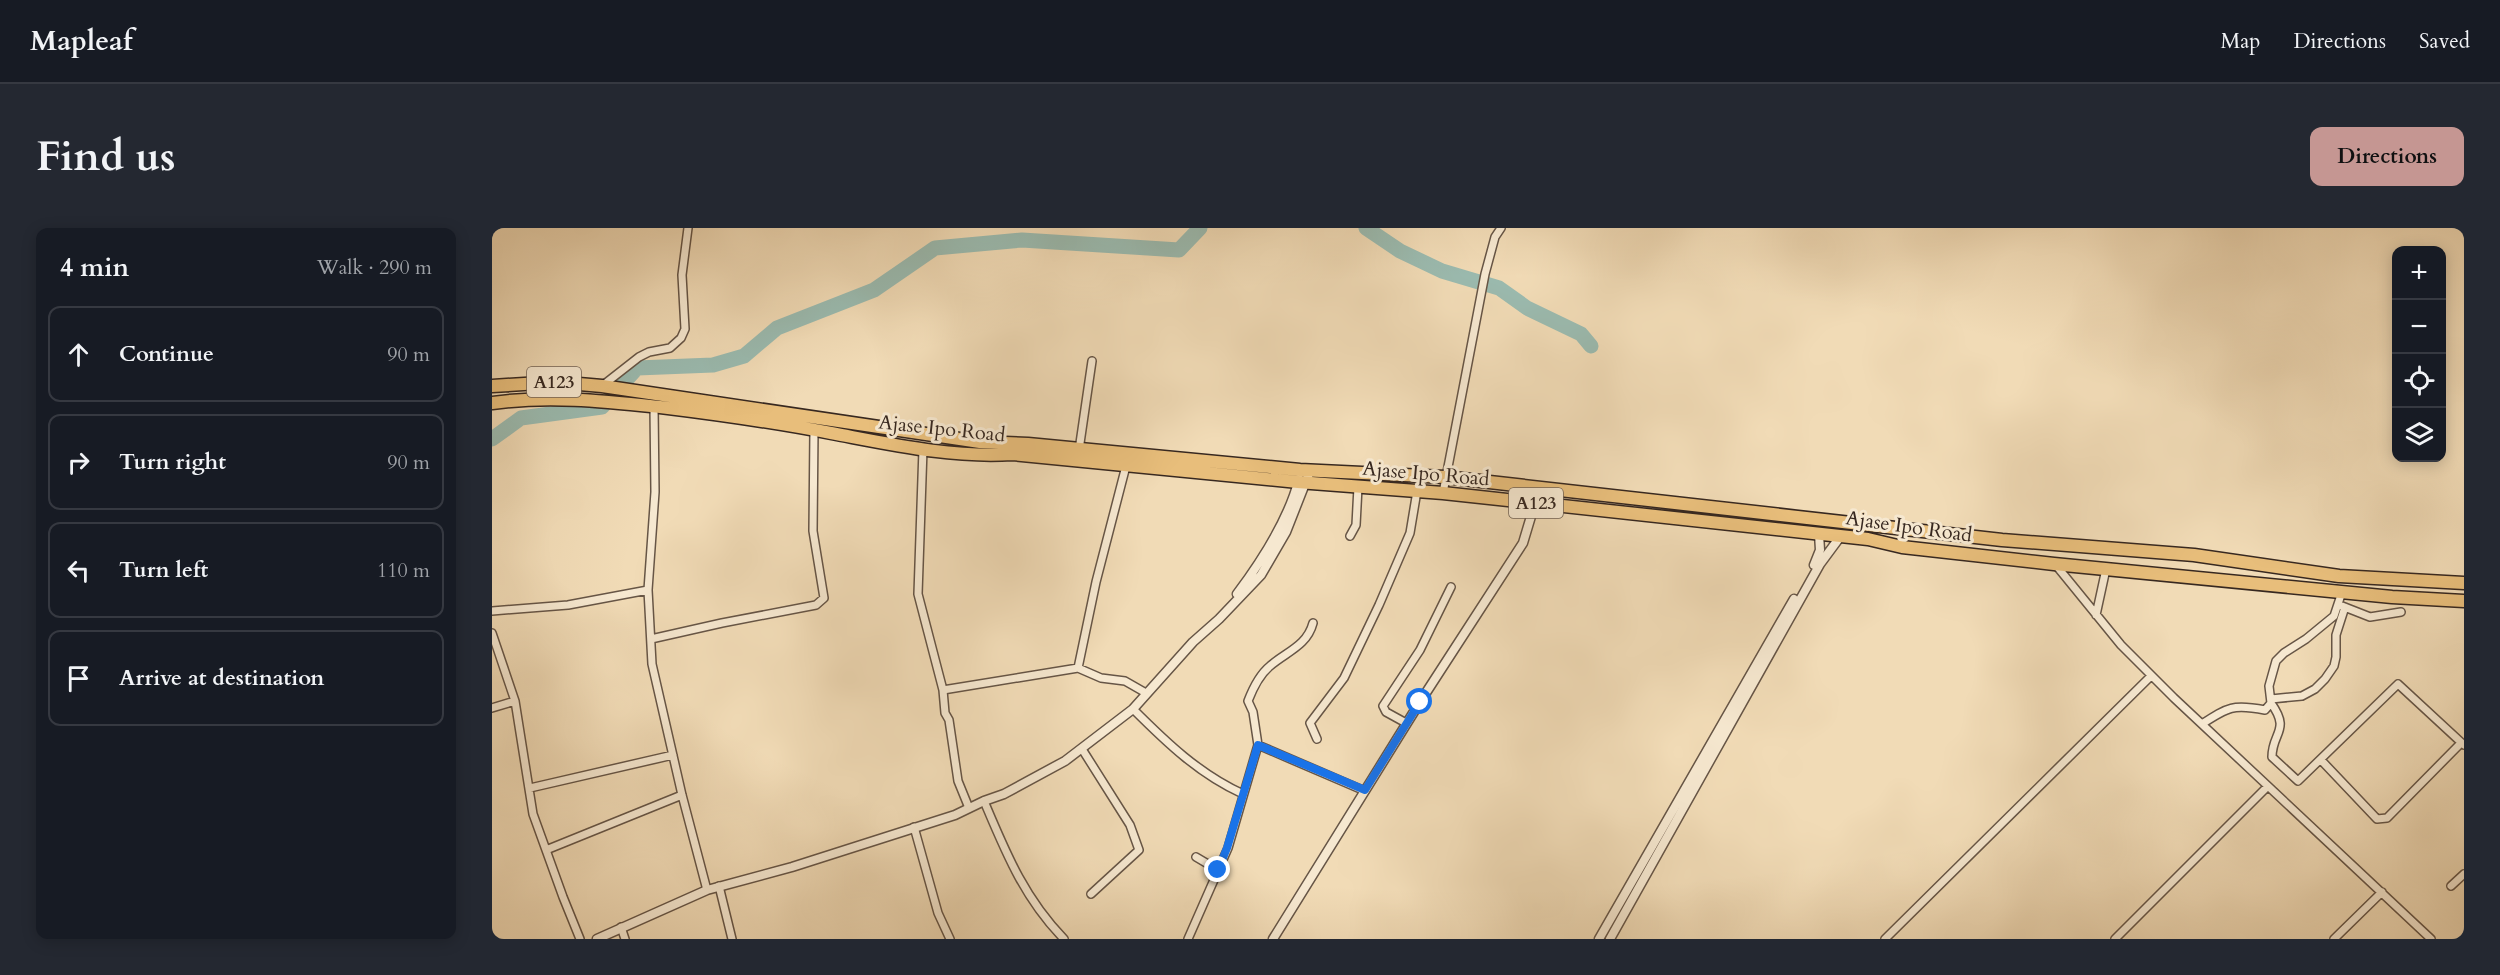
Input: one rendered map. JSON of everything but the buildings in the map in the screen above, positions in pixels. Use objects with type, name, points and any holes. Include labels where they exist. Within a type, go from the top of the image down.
[{"type":"highway","name":"Ajase Ipo Road","points":[[492,386],[556,382],[616,387],[980,442],[1028,444],[1304,477],[1358,487],[1535,502],[1868,539],[1902,547],[2106,569],[2342,601],[2464,601]]},
{"type":"highway","name":"Ajase Ipo Road","points":[[492,403],[523,398],[595,399],[814,430],[923,449],[987,456],[1012,454],[1126,466],[1304,477],[1445,477],[2002,540],[2194,555],[2339,576],[2464,583]]},
{"type":"highway","points":[[853,437],[856,423]]},
{"type":"highway","points":[[2450,601],[2451,583]]},
{"type":"street","points":[[602,386],[639,357],[649,352],[670,348],[681,338],[685,329],[682,275],[688,228]]},
{"type":"street","points":[[1443,493],[1481,292],[1495,237],[1501,228]]},
{"type":"street","points":[[1078,450],[1092,361]]},
{"type":"street","points":[[654,407],[655,492],[648,590],[652,664],[682,795],[707,890]]},
{"type":"street","points":[[651,639],[816,606],[824,598],[813,531],[814,430]]},
{"type":"street","points":[[923,449],[918,594],[943,690],[958,781],[969,808]]},
{"type":"street","points":[[1078,668],[1096,582],[1126,466]]},
{"type":"street","points":[[597,939],[707,890],[792,867],[955,815],[1004,794],[1065,761],[1132,709],[1193,642],[1219,619],[1266,550],[1304,477]]},
{"type":"street","points":[[1350,536],[1356,525],[1358,487]]},
{"type":"street","points":[[1317,739],[1310,723],[1344,678],[1379,605],[1408,540],[1417,491]]},
{"type":"street","points":[[1273,939],[1406,723],[1523,543],[1535,502]]},
{"type":"street","points":[[1599,939],[1813,566],[1820,550],[1819,534]]},
{"type":"street","points":[[1610,939],[1820,564],[1840,537]]},
{"type":"street","points":[[2054,564],[2096,615],[2151,675],[2267,787],[2431,939]]},
{"type":"street","points":[[2096,615],[2106,569]]},
{"type":"street","points":[[1406,723],[1386,712],[1383,706],[1420,650],[1451,587]]},
{"type":"street","points":[[492,611],[568,604],[648,590]]},
{"type":"street","points":[[2342,601],[2370,617],[2401,612]]},
{"type":"street","points":[[2321,760],[2377,819],[2382,820],[2387,818],[2463,744],[2398,684],[2298,781],[2272,757],[2280,732],[2280,715],[2271,701],[2269,686],[2276,661],[2328,622],[2342,601]]},
{"type":"street","points":[[2202,724],[2226,708],[2244,707],[2265,710],[2271,701],[2302,696],[2315,689],[2334,666],[2336,635],[2342,601]]},
{"type":"street","points":[[1188,939],[1227,848],[1258,745],[1253,712],[1248,701],[1251,692],[1268,667],[1299,647],[1312,623]]},
{"type":"street","points":[[492,633],[515,701],[533,814],[580,939]]},
{"type":"street","points":[[492,656],[500,653]]},
{"type":"street","points":[[943,690],[1078,668],[1101,678],[1125,681],[1146,693]]},
{"type":"street","points":[[1885,939],[2151,675]]},
{"type":"street","points":[[492,708],[515,701]]},
{"type":"street","points":[[1132,709],[1173,749],[1219,783],[1243,794]]},
{"type":"street","points":[[1258,745],[1365,790]]},
{"type":"street","points":[[1082,749],[1130,825],[1139,850],[1091,894]]},
{"type":"street","points":[[530,788],[674,755]]},
{"type":"street","points":[[2115,939],[2267,787]]},
{"type":"street","points":[[546,850],[682,795]]},
{"type":"street","points":[[984,801],[1014,870],[1043,917],[1064,939]]},
{"type":"street","points":[[914,827],[947,938]]},
{"type":"street","points":[[1196,857],[1218,870]]},
{"type":"street","points":[[2451,886],[2464,874]]},
{"type":"street","points":[[719,886],[732,939]]},
{"type":"street","points":[[2334,939],[2382,892]]},
{"type":"street","points":[[621,927],[625,939]]},
{"type":"waterway","points":[[492,439],[521,418],[602,407],[637,368],[713,365],[744,356],[777,328],[874,290],[935,248],[1022,240],[1179,250],[1200,228]]},
{"type":"waterway","points":[[1366,228],[1400,251],[1442,271],[1499,288],[1527,308],[1581,334],[1591,346]]},
{"type":"route","points":[[1218,870],[1227,848],[1258,745],[1365,790],[1420,702]]}]
